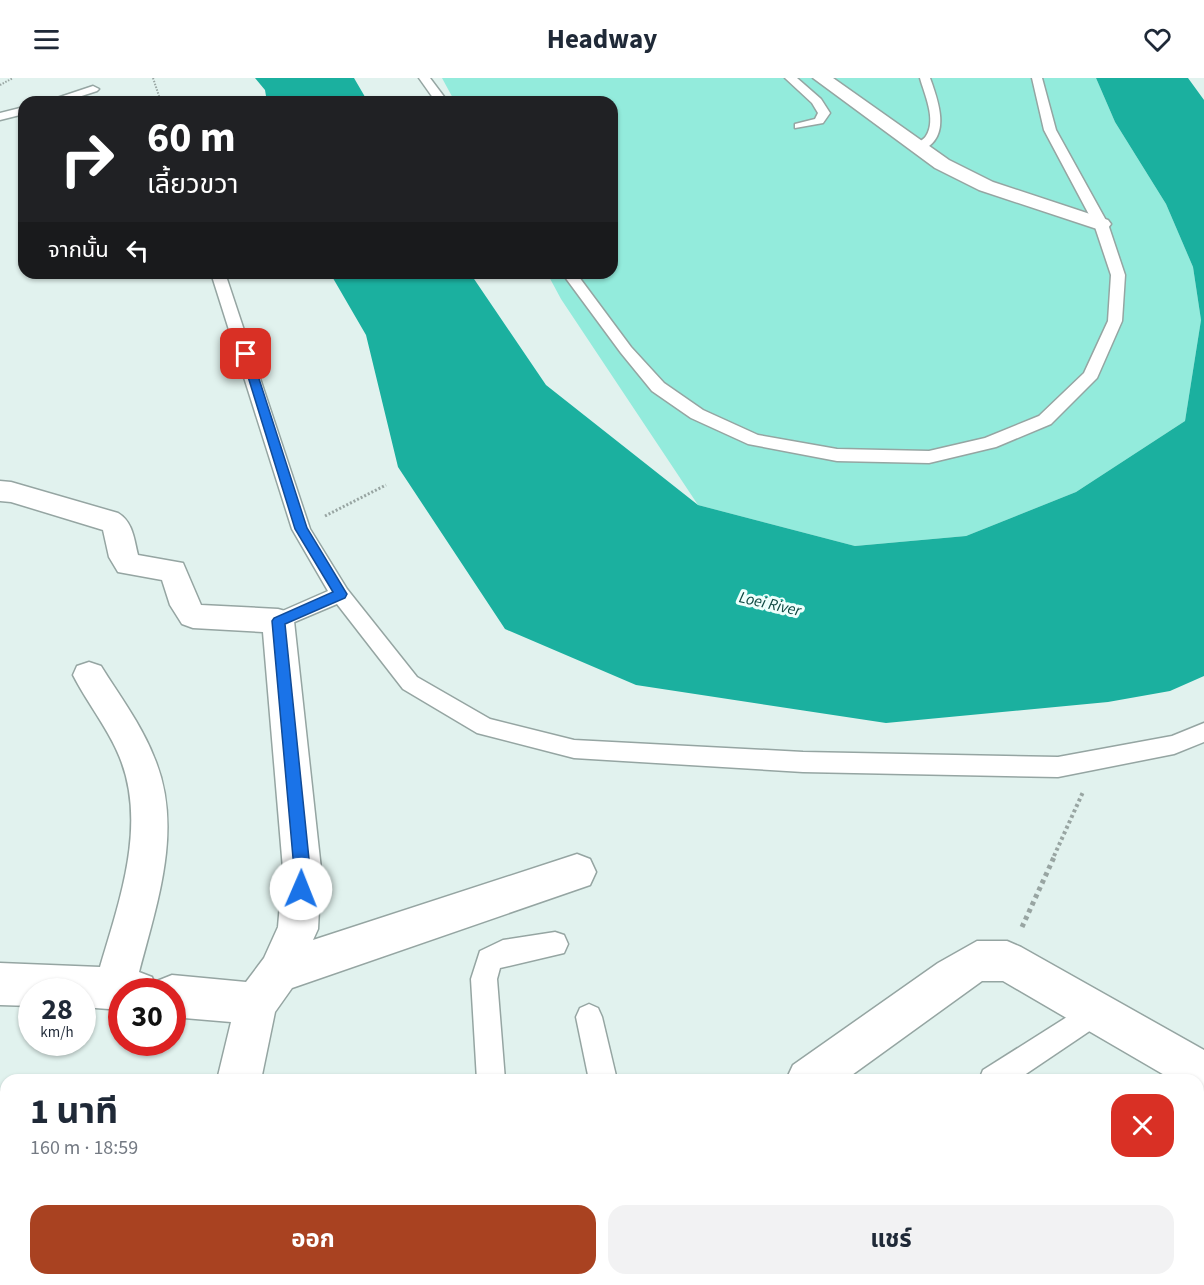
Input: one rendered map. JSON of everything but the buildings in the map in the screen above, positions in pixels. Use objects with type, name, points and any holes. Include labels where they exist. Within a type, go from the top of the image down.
[{"type":"street","points":[[822,78],[942,164],[986,186],[1101,224]]},
{"type":"street","points":[[0,490],[108,520],[116,525],[124,557],[129,564],[172,571],[178,579],[184,607],[193,616],[278,621],[302,869],[298,929],[267,988],[241,1074]]},
{"type":"street","points":[[89,675],[137,757],[147,784],[151,816],[127,978]]},
{"type":"street","points":[[186,995],[267,988],[577,872]]},
{"type":"street","points":[[816,1074],[977,961],[1007,961],[1204,1074]]},
{"type":"street","points":[[0,984],[108,989]]},
{"type":"lane","points":[[424,78],[438,96]]},
{"type":"lane","points":[[790,78],[817,101],[824,114],[819,121],[799,126]]},
{"type":"lane","points":[[917,148],[932,137],[934,126],[935,111],[925,78]]},
{"type":"lane","points":[[573,279],[626,350],[658,387],[697,414],[754,440],[837,455],[929,457],[990,443],[1045,420],[1091,375],[1116,321],[1118,274],[1101,224],[1050,130],[1037,78]]},
{"type":"lane","points":[[65,96],[93,84]]},
{"type":"lane","points":[[0,117],[18,112]]},
{"type":"lane","points":[[220,279],[301,529],[340,594],[410,683],[485,727],[574,750],[837,763],[1058,767],[1174,745],[1204,732]]},
{"type":"lane","points":[[278,621],[340,594]]},
{"type":"lane","points":[[490,1074],[484,979],[489,960],[503,952],[555,944]]},
{"type":"lane","points":[[1002,1074],[1097,1011]]},
{"type":"lane","points":[[589,1017],[602,1074]]},
{"type":"path","points":[[0,85],[13,78]]},
{"type":"path","points":[[153,78],[159,96]]},
{"type":"path","points":[[301,529],[386,485]]},
{"type":"path","points":[[1007,961],[1098,759]]},
{"type":"shaded area","points":[[442,78],[1096,78],[1115,122],[1166,204],[1193,267],[1201,320],[1185,421],[1076,492],[966,536],[855,546],[698,505],[561,299],[550,279],[618,279],[618,96],[452,96]]},
{"type":"water","points":[[255,78],[354,78],[364,96],[266,96],[265,90]]},
{"type":"water","name":"Loei River","points":[[1096,78],[1188,78],[1204,100],[1204,676],[1170,691],[1108,702],[886,723],[636,685],[505,629],[398,467],[366,335],[333,279],[474,279],[546,385],[698,505],[855,546],[966,536],[1076,492],[1185,421],[1201,320],[1193,267],[1166,204],[1115,122]]},
{"type":"route","points":[[246,354],[301,529],[340,594],[278,621],[302,869],[301,889]]}]
